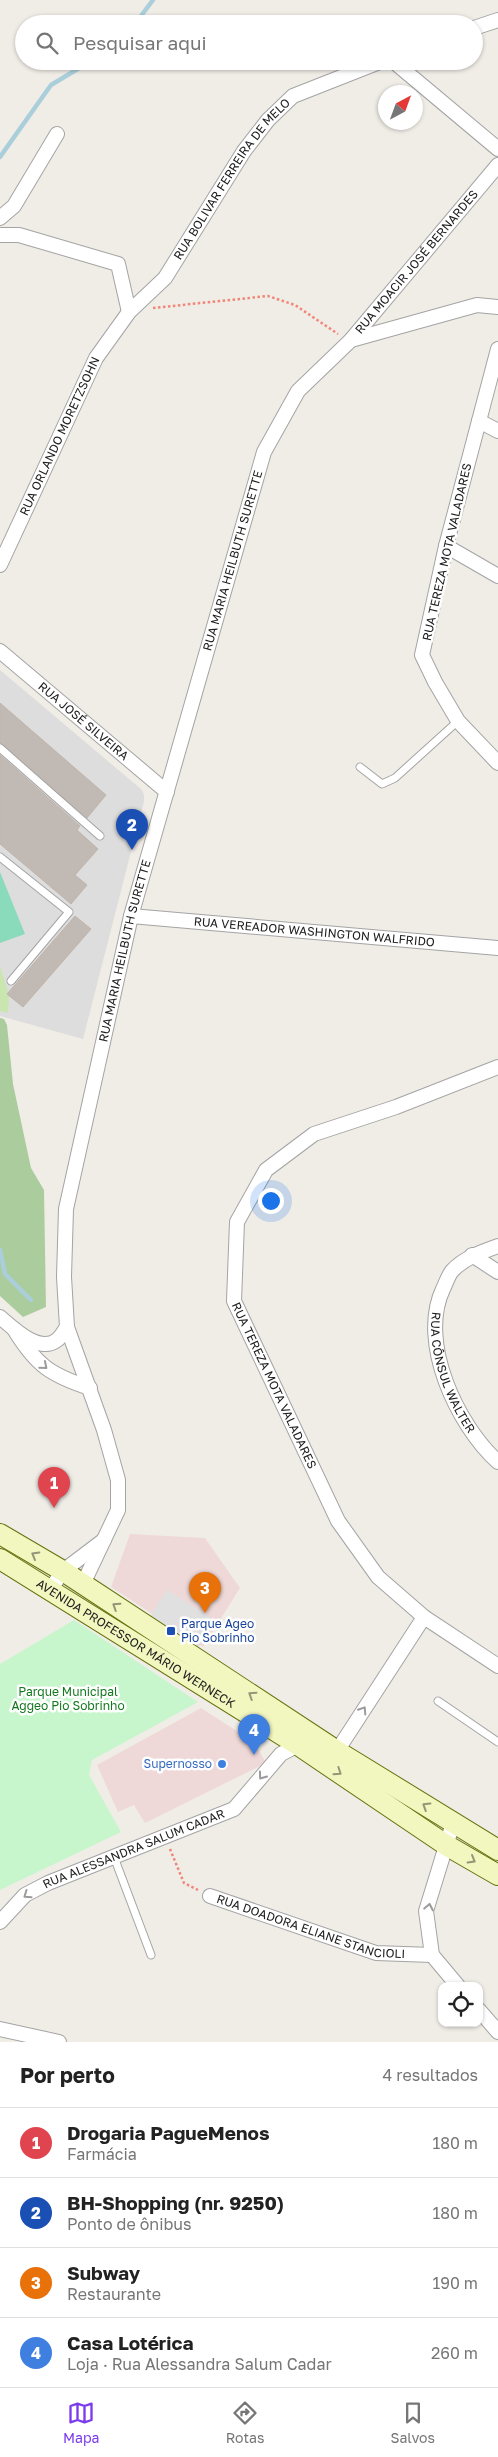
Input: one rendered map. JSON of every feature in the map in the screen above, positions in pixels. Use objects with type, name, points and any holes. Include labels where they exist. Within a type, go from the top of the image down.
[{"type":"main road","name":"AVENIDA PROFESSOR MÁRIO WERNECK","points":[[0,1534],[83,1584],[302,1738],[446,1846],[498,1875]]},
{"type":"main road","name":"AVENIDA PROFESSOR MÁRIO WERNECK","points":[[2,1564],[50,1590],[302,1738],[336,1751],[498,1850]]},
{"type":"street","points":[[483,25],[498,20]]},
{"type":"street","name":"RUA BOLIVAR FERREIRA DE MELO","points":[[129,312],[165,278],[244,151],[268,120],[292,96],[359,70]]},
{"type":"street","points":[[404,70],[498,149]]},
{"type":"street","points":[[0,218],[14,206],[57,134]]},
{"type":"street","name":"RUA MOACIR JOSÉ BERNARDES","points":[[352,340],[498,165]]},
{"type":"street","points":[[0,234],[19,235],[118,264],[129,312]]},
{"type":"street","name":"RUA MARIA HEILBUTH SURETTE","points":[[83,1584],[107,1538],[118,1510],[118,1480],[90,1388],[67,1327],[64,1277],[66,1210],[131,916],[264,452],[298,391],[352,340],[477,304],[498,307]]},
{"type":"street","name":"RUA ORLANDO MORETZSOHN","points":[[0,565],[96,358],[129,312]]},
{"type":"street","name":"RUA TEREZA MOTA VALADARES","points":[[498,349],[446,546],[422,655],[435,682],[458,721],[498,763]]},
{"type":"street","points":[[479,420],[498,432]]},
{"type":"street","points":[[446,546],[498,576]]},
{"type":"street","name":"RUA JOSÉ SILVEIRA","points":[[0,651],[167,792]]},
{"type":"street","name":"RUA VEREADOR WASHINGTON WALFRIDO","points":[[131,916],[498,948]]},
{"type":"street","name":"RUA TEREZA MOTA VALADARES","points":[[498,1068],[396,1107],[314,1134],[266,1170],[237,1222],[234,1301],[338,1521],[378,1577],[424,1617],[498,1666]]},
{"type":"street","name":"RUA CÔNSUL WALTER","points":[[498,1246],[472,1255],[451,1272],[438,1300],[434,1331],[446,1380],[465,1423],[498,1462]]},
{"type":"street","points":[[472,1255],[498,1272]]},
{"type":"street","points":[[0,1318],[32,1341],[46,1344],[57,1340],[67,1327]]},
{"type":"street","points":[[14,1329],[28,1353],[58,1378],[90,1388]]},
{"type":"street","points":[[50,1590],[63,1571],[107,1538]]},
{"type":"street","points":[[336,1751],[424,1617]]},
{"type":"street","name":"RUA ALESSANDRA SALUM CADAR","points":[[0,1922],[25,1895],[48,1883],[234,1808],[281,1754],[302,1738]]},
{"type":"street","points":[[453,1823],[426,1911],[432,1955],[455,1982]]},
{"type":"street","name":"RUA DOADORA ELIANE STANCIOLI","points":[[210,1896],[376,1953],[432,1955]]},
{"type":"street","points":[[483,2015],[498,2032]]},
{"type":"street","points":[[0,2029],[59,2042]]},
{"type":"lane","points":[[360,767],[382,784],[395,778],[458,721]]},
{"type":"lane","points":[[0,748],[100,836]]},
{"type":"lane","points":[[0,857],[69,912],[11,980]]},
{"type":"lane","points":[[438,1701],[498,1742]]},
{"type":"lane","points":[[114,1857],[151,1954]]},
{"type":"path","name":"RUA MOACIR JOSÉ BERNARDES","points":[[129,312],[268,296],[295,305],[331,331],[352,340]]},
{"type":"path","name":"RUA DOADORA ELIANE STANCIOLI","points":[[165,1837],[184,1883],[210,1896]]},
{"type":"shaded area","points":[[0,670],[142,790],[144,795],[83,1039],[0,1016]]},
{"type":"shaded area","points":[[130,1534],[205,1538],[240,1588],[203,1647],[111,1587]]},
{"type":"shaded area","points":[[167,1590],[215,1620],[193,1656],[144,1625]]},
{"type":"shaded area","points":[[201,1708],[254,1742],[266,1763],[145,1823],[134,1805],[118,1812],[97,1765]]},
{"type":"green space","points":[[0,872],[25,934],[0,943]]},
{"type":"green space","points":[[0,966],[9,995],[8,1013],[0,1011]]},
{"type":"green space","points":[[0,1018],[4,1019],[7,1025],[13,1084],[31,1168],[44,1190],[46,1307],[23,1317],[0,1296]]},
{"type":"green space","name":"Parque Municipal Aggeo Pio Sobrinho","points":[[74,1620],[198,1702],[92,1760],[89,1775],[121,1832],[0,1890],[0,1664]]},
{"type":"building","points":[[0,703],[106,795],[87,818],[0,743]]},
{"type":"building","points":[[0,755],[80,826],[77,830],[98,849],[75,875],[87,885],[71,904],[0,844]]},
{"type":"building","points":[[75,916],[91,929],[23,1007],[7,994]]},
{"type":"waterway","points":[[142,15],[153,0]]},
{"type":"waterway","points":[[0,157],[51,85],[76,70]]},
{"type":"waterway","points":[[0,1250],[5,1274],[31,1300]]},
{"type":"place","name":"BH-Shopping (nr. 9250)","points":[[132,850]]},
{"type":"place","name":"Drogaria PagueMenos","points":[[54,1508]]},
{"type":"place","name":"Subway","points":[[205,1613]]},
{"type":"place","name":"Parque Ageo Pio Sobrinho","points":[[171,1631]]},
{"type":"place","name":"Casa Lotérica","points":[[254,1755]]},
{"type":"place","name":"Supernosso","points":[[222,1764]]}]
